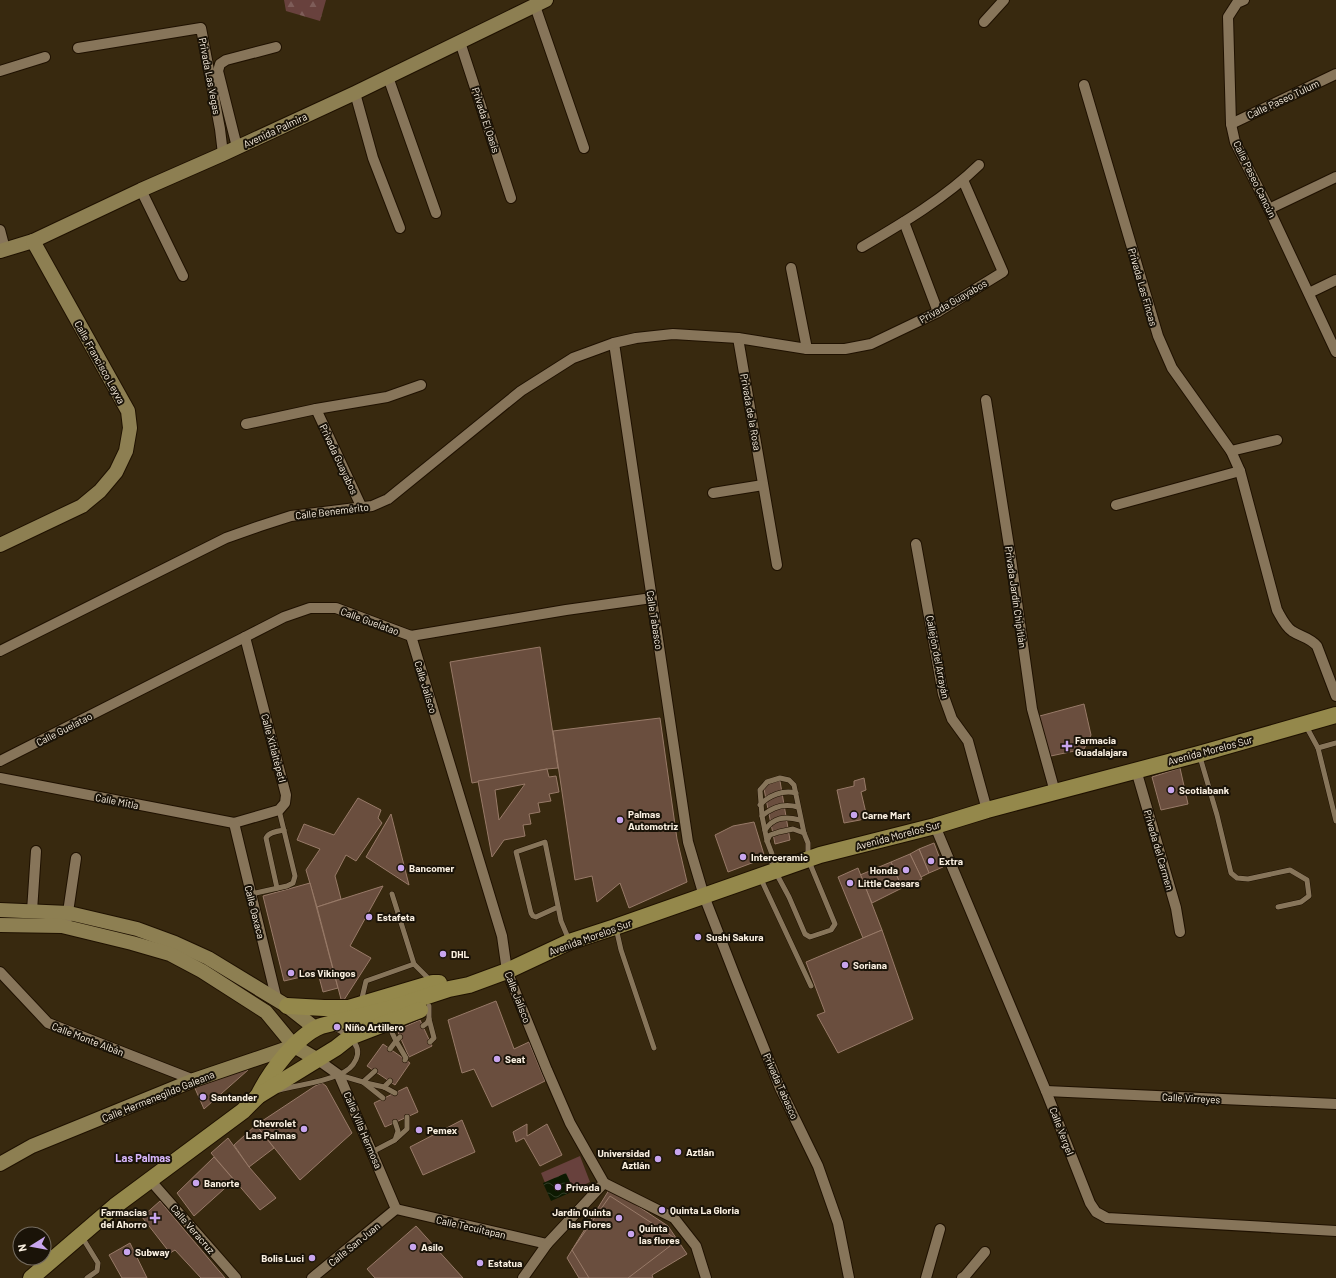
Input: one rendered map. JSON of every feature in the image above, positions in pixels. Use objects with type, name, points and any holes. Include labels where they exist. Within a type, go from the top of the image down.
[{"type":"main road","name":"Avenida Morelos Sur","points":[[258,1096],[265,1084],[294,1046],[304,1036],[321,1026],[388,1009],[449,989],[469,985],[507,971],[569,942],[808,859],[1199,754],[1336,714]]},
{"type":"main road","points":[[282,1003],[324,1008],[348,1008],[434,983],[469,985]]},
{"type":"main road","name":"Avenida Morelos Sur","points":[[258,1096],[318,1060],[350,1037],[387,1022],[429,1012],[454,997],[469,985]]},
{"type":"main road","points":[[34,1277],[115,1206],[243,1111],[258,1096]]},
{"type":"street","points":[[984,22],[1004,0]]},
{"type":"street","name":"Calle Paseo Cancún","points":[[1244,0],[1237,4],[1228,17],[1231,124],[1235,142],[1269,209],[1336,352]]},
{"type":"street","points":[[540,3],[584,148]]},
{"type":"street","name":"Avenida Palmira","points":[[2,250],[33,241],[141,190],[223,154],[355,93],[540,3]]},
{"type":"street","name":"Privada Las Vegas","points":[[78,48],[201,28],[220,129],[223,154]]},
{"type":"street","name":"Privada El Oasis","points":[[460,42],[512,198]]},
{"type":"street","points":[[237,147],[218,71],[220,64],[226,60],[276,47]]},
{"type":"street","points":[[0,71],[45,57]]},
{"type":"street","name":"Calle Paseo Tulum","points":[[1231,124],[1336,74]]},
{"type":"street","points":[[388,77],[436,213]]},
{"type":"street","name":"Privada Las Fincas","points":[[1084,85],[1158,336],[1172,368],[1231,451],[1240,471],[1277,610],[1284,622],[1292,631],[1311,640],[1317,646],[1336,696]]},
{"type":"street","points":[[355,93],[374,158],[400,228]]},
{"type":"street","points":[[862,247],[904,222],[963,180],[979,165]]},
{"type":"street","points":[[1269,209],[1336,177]]},
{"type":"street","name":"Privada Guayabos","points":[[738,338],[807,350],[845,349],[871,344],[938,312],[1003,272],[963,180]]},
{"type":"street","points":[[141,190],[183,276]]},
{"type":"street","points":[[904,222],[938,312]]},
{"type":"street","points":[[0,230],[2,250]]},
{"type":"street","name":"Calle Francisco Leyva","points":[[0,545],[82,506],[100,491],[116,472],[126,450],[130,428],[128,411],[33,241]]},
{"type":"street","points":[[791,268],[807,350]]},
{"type":"street","points":[[1309,293],[1336,280]]},
{"type":"street","name":"Calle Benemérito","points":[[0,651],[226,538],[291,516],[362,508],[372,506],[388,499],[521,391],[573,358],[614,343],[636,338],[673,334],[738,338]]},
{"type":"street","name":"Privada de la Rosa","points":[[738,338],[777,565]]},
{"type":"street","name":"Calle Tabasco","points":[[614,343],[688,842],[704,896]]},
{"type":"street","name":"Privada Guayabos","points":[[246,424],[316,409],[387,397],[421,385]]},
{"type":"street","name":"Privada Jardín Chipitlán","points":[[986,400],[1011,559],[1032,709],[1055,792]]},
{"type":"street","name":"Privada Guayabos","points":[[316,409],[362,508]]},
{"type":"street","points":[[1231,451],[1277,440]]},
{"type":"street","points":[[1116,505],[1240,471]]},
{"type":"street","points":[[712,493],[763,485]]},
{"type":"street","name":"Callejón del Arrayán","points":[[916,544],[944,694],[952,719],[968,741],[987,810]]},
{"type":"street","name":"Calle Guelatao","points":[[0,761],[284,617],[310,608],[336,608],[411,636],[566,610],[652,598]]},
{"type":"street","name":"Calle Jalisco","points":[[411,636],[502,936],[507,971],[570,1123],[604,1183]]},
{"type":"street","name":"Calle Xitlaltépetl","points":[[245,637],[286,795],[285,803],[279,810]]},
{"type":"street","name":"Privada del Carmen","points":[[1136,770],[1176,908],[1180,932]]},
{"type":"street","name":"Calle Mitla","points":[[0,778],[234,823]]},
{"type":"street","points":[[234,823],[279,810]]},
{"type":"street","name":"Calle Oaxaca","points":[[234,823],[251,894],[282,1003]]},
{"type":"street","name":"Calle Vergel","points":[[935,826],[1046,1091],[1090,1203],[1096,1212],[1107,1218],[1336,1231]]},
{"type":"street","points":[[32,911],[36,851]]},
{"type":"street","points":[[67,920],[76,858]]},
{"type":"street","name":"Privada Tabasco","points":[[704,896],[780,1088],[818,1166],[838,1223],[849,1278]]},
{"type":"street","points":[[0,910],[32,911],[67,920],[132,943],[170,954],[202,971],[266,1012],[294,1046],[318,1060],[339,1075]]},
{"type":"street","points":[[0,925],[67,920],[136,929],[176,943],[208,958],[321,1026]]},
{"type":"street","name":"Calle Monte Albán","points":[[0,972],[48,1023],[194,1080]]},
{"type":"street","name":"Calle Hermenegildo Galeana","points":[[0,1164],[32,1146],[194,1080],[294,1046]]},
{"type":"street","name":"Calle Villa Hermosa","points":[[339,1075],[396,1209]]},
{"type":"street","name":"Calle Virreyes","points":[[1046,1091],[1336,1104]]},
{"type":"street","name":"Calle Veracruz","points":[[150,1180],[236,1278]]},
{"type":"street","points":[[522,1278],[547,1244],[604,1183],[674,1218],[696,1246],[706,1278]]},
{"type":"street","name":"Calle Tecuitapan","points":[[396,1209],[547,1244]]},
{"type":"street","name":"Calle San Juan","points":[[312,1278],[396,1209]]},
{"type":"street","points":[[926,1278],[940,1229]]},
{"type":"street","points":[[962,1278],[986,1252]]},
{"type":"lane","points":[[1305,724],[1318,748],[1336,821]]},
{"type":"lane","points":[[1318,748],[1336,743]]},
{"type":"lane","points":[[1199,754],[1217,815],[1231,873],[1237,878],[1248,879],[1290,870],[1307,880],[1309,896],[1301,902],[1278,907]]},
{"type":"lane","points":[[767,874],[789,897],[805,934],[810,937],[832,930],[835,924],[808,859],[808,843],[800,820],[794,785],[789,780],[780,778],[767,782],[760,790],[762,816],[767,840],[772,854],[772,863],[767,874],[811,986]]},
{"type":"lane","points":[[760,804],[774,795],[788,791],[796,793]]},
{"type":"lane","points":[[762,816],[775,807],[791,805],[798,807]]},
{"type":"lane","points":[[251,894],[287,886],[293,883],[295,876],[279,810]]},
{"type":"lane","points":[[765,830],[770,823],[777,820],[791,817],[800,820]]},
{"type":"lane","points":[[767,840],[770,835],[793,829],[804,833]]},
{"type":"lane","points":[[277,888],[266,838],[271,833],[284,830]]},
{"type":"lane","points":[[558,907],[536,917],[533,916],[516,852],[545,842],[561,921],[569,942]]},
{"type":"lane","points":[[392,894],[414,964],[434,983]]},
{"type":"lane","points":[[615,927],[621,950],[654,1048]]},
{"type":"lane","points":[[361,1005],[366,981],[414,964]]},
{"type":"lane","points":[[423,1026],[427,1024],[429,1012]]},
{"type":"lane","points":[[429,1012],[434,1038],[430,1042]]},
{"type":"lane","points":[[387,1022],[398,1039],[407,1058]]},
{"type":"lane","points":[[258,1096],[339,1075],[355,1063],[358,1056],[358,1047],[350,1037],[321,1026]]},
{"type":"lane","points":[[390,1049],[398,1039]]},
{"type":"lane","points":[[363,1082],[375,1071]]},
{"type":"lane","points":[[339,1075],[384,1087],[395,1093]]},
{"type":"lane","points":[[384,1087],[390,1081]]},
{"type":"lane","points":[[363,1082],[383,1098]]},
{"type":"lane","points":[[372,1152],[395,1140],[407,1129],[407,1117]]},
{"type":"lane","points":[[395,1122],[398,1131],[395,1140]]},
{"type":"lane","points":[[81,1236],[98,1263],[96,1271],[87,1278]]},
{"type":"green space","points":[[284,0],[326,0],[320,21],[286,11]]},
{"type":"green space","points":[[580,1156],[590,1182],[552,1200],[541,1173]]},
{"type":"water","name":"Privada","points":[[566,1173],[574,1191],[551,1201],[543,1183]]},
{"type":"building","points":[[540,647],[558,768],[472,783],[450,662]]},
{"type":"building","points":[[1084,704],[1091,735],[1084,749],[1046,757],[1036,717]]},
{"type":"building","name":"Palmas Automotriz","points":[[660,718],[677,839],[687,882],[629,908],[620,883],[597,902],[592,876],[575,880],[553,731]]},
{"type":"building","points":[[1180,768],[1188,804],[1161,810],[1152,777]]},
{"type":"building","points":[[547,769],[549,777],[556,776],[559,792],[549,794],[551,801],[538,803],[540,812],[529,814],[531,824],[523,825],[525,836],[504,840],[492,857],[478,781]],"holes":[[[525,784],[499,820],[495,790]]]},
{"type":"building","points":[[864,778],[866,790],[861,792],[866,813],[865,818],[844,823],[837,790],[854,786],[854,781]]},
{"type":"building","points":[[780,781],[790,840],[775,844],[763,784]]},
{"type":"building","points":[[358,798],[381,810],[378,818],[382,823],[356,861],[346,855],[335,876],[341,899],[317,907],[306,870],[320,849],[297,840],[304,824],[334,835]]},
{"type":"building","points":[[391,814],[409,885],[366,857]]},
{"type":"building","points":[[754,822],[765,858],[728,872],[715,835],[733,826]]},
{"type":"building","points":[[934,843],[943,867],[929,873],[919,849]]},
{"type":"building","points":[[919,849],[929,873],[921,877],[910,854]]},
{"type":"building","name":"Honda","points":[[910,854],[922,879],[902,888],[891,862]]},
{"type":"building","points":[[891,862],[902,888],[872,903],[860,875]]},
{"type":"building","points":[[858,868],[882,930],[863,938],[838,877]]},
{"type":"building","points":[[310,883],[338,988],[323,992],[318,973],[284,981],[263,896]]},
{"type":"building","points":[[383,886],[350,946],[371,958],[342,1003],[317,907]]},
{"type":"building","points":[[882,930],[913,1019],[838,1053],[817,1015],[825,1012],[806,962]]},
{"type":"building","name":"Seat","points":[[496,1001],[514,1049],[529,1042],[545,1081],[492,1107],[474,1069],[462,1073],[448,1020]]},
{"type":"building","points":[[420,1020],[432,1046],[409,1057],[397,1030]]},
{"type":"building","points":[[383,1044],[410,1063],[395,1085],[367,1066]]},
{"type":"building","points":[[245,1065],[248,1070],[204,1109],[194,1086]]},
{"type":"building","name":"Chevrolet Las Palmas","points":[[322,1083],[326,1086],[352,1133],[300,1180],[256,1125],[315,1086]]},
{"type":"building","points":[[407,1087],[418,1112],[385,1127],[374,1103]]},
{"type":"building","points":[[462,1120],[475,1152],[423,1175],[410,1147]]},
{"type":"building","points":[[527,1124],[527,1136],[547,1124],[562,1155],[540,1166],[524,1138],[516,1142],[513,1132]]},
{"type":"building","points":[[256,1125],[274,1148],[249,1167],[234,1145]]},
{"type":"building","points":[[228,1138],[249,1167],[276,1198],[260,1210],[211,1153]]},
{"type":"building","points":[[214,1157],[234,1180],[194,1216],[177,1193]]},
{"type":"building","name":"Quinta las flores","points":[[609,1190],[630,1201],[668,1226],[687,1254],[652,1275],[653,1278],[579,1278],[567,1258]]},
{"type":"building","name":"Quinta las flores","points":[[610,1196],[678,1240],[628,1278],[589,1278],[572,1250]]},
{"type":"building","points":[[160,1201],[225,1278],[201,1278],[175,1250],[170,1253],[142,1217]]},
{"type":"building","name":"Asilo","points":[[416,1226],[463,1278],[375,1278],[367,1269]]},
{"type":"building","points":[[130,1243],[147,1278],[122,1278],[109,1255]]},
{"type":"place","name":"Farmacia Guadalajara","points":[[1067,746]]},
{"type":"place","name":"Scotiabank","points":[[1171,790]]},
{"type":"place","name":"Carne Mart","points":[[854,815]]},
{"type":"place","name":"Palmas Automotriz","points":[[620,820]]},
{"type":"place","name":"Interceramic","points":[[743,857]]},
{"type":"place","name":"Extra","points":[[931,861]]},
{"type":"place","name":"Bancomer","points":[[401,868]]},
{"type":"place","name":"Honda","points":[[906,870]]},
{"type":"place","name":"Little Caesars","points":[[850,883]]},
{"type":"place","name":"Estafeta","points":[[369,917]]},
{"type":"place","name":"Sushi Sakura","points":[[698,937]]},
{"type":"place","name":"DHL","points":[[443,954]]},
{"type":"place","name":"Soriana","points":[[845,965]]},
{"type":"place","name":"Los Vikingos","points":[[291,973]]},
{"type":"place","name":"Niño Artillero","points":[[337,1027]]},
{"type":"place","name":"Seat","points":[[497,1059]]},
{"type":"place","name":"Santander","points":[[203,1097]]},
{"type":"place","name":"Chevrolet Las Palmas","points":[[304,1129]]},
{"type":"place","name":"Pemex","points":[[419,1130]]},
{"type":"place","name":"Aztlán","points":[[678,1152]]},
{"type":"place","name":"Universidad Aztlán","points":[[658,1159]]},
{"type":"place","name":"Banorte","points":[[196,1183]]},
{"type":"place","name":"Privada","points":[[558,1187]]},
{"type":"place","name":"Quinta La Gloria","points":[[662,1210]]},
{"type":"place","name":"Farmacias del Ahorro","points":[[155,1218]]},
{"type":"place","name":"Jardín Quinta las Flores","points":[[619,1218]]},
{"type":"place","name":"Quinta las flores","points":[[631,1234]]},
{"type":"place","name":"Asilo","points":[[413,1247]]},
{"type":"place","name":"Subway","points":[[127,1252]]},
{"type":"place","name":"Bolis Luci","points":[[312,1258]]},
{"type":"place","name":"Estatua","points":[[480,1263]]},
{"type":"district","name":"Las Palmas","points":[[143,1157]]}]
